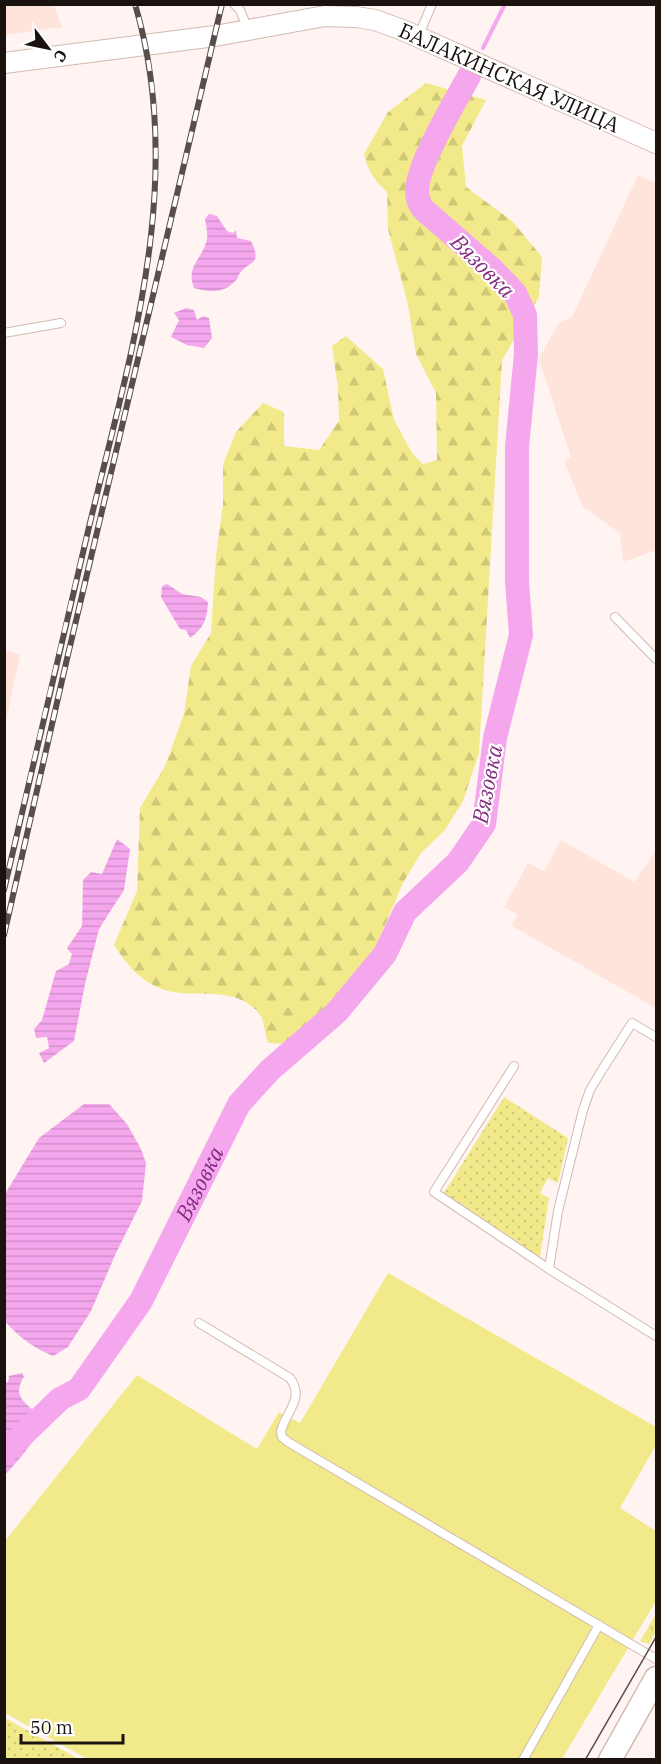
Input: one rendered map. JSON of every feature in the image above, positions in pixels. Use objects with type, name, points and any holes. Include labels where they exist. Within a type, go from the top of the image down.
[{"type":"main road","points":[[610,1760],[657,1678]]},
{"type":"street","name":"БАЛАКИНСКАЯ УЛИЦА","points":[[4,63],[215,36],[340,15],[375,20],[418,37],[657,143]]},
{"type":"lane","points":[[234,4],[240,10],[248,29]]},
{"type":"lane","points":[[418,37],[432,4]]},
{"type":"lane","points":[[4,333],[62,322]]},
{"type":"lane","points":[[615,617],[657,659]]},
{"type":"lane","points":[[549,1269],[560,1200],[590,1090],[632,1023],[657,1037]]},
{"type":"lane","points":[[514,1066],[434,1192],[549,1269],[657,1336]]},
{"type":"lane","points":[[199,1323],[290,1378],[295,1384],[297,1398],[281,1431],[282,1437],[288,1442],[657,1659]]},
{"type":"lane","points":[[523,1760],[598,1625]]},
{"type":"shaded area","points":[[4,5],[54,5],[62,27],[5,35]]},
{"type":"shaded area","points":[[638,175],[656,183],[656,550],[623,562],[620,533],[583,507],[564,461],[571,457],[539,359],[558,324],[572,317]]},
{"type":"shaded area","points":[[209,214],[217,216],[227,231],[233,233],[236,230],[237,238],[251,241],[256,255],[253,262],[239,274],[231,285],[216,291],[194,288],[192,281],[193,269],[207,240],[205,219]]},
{"type":"shaded area","points":[[186,308],[194,310],[197,320],[203,316],[209,318],[212,338],[204,348],[187,345],[171,337],[179,320],[174,313]]},
{"type":"shaded area","points":[[167,584],[182,594],[201,597],[208,602],[204,623],[199,631],[190,638],[186,630],[180,629],[161,597],[162,586]]},
{"type":"shaded area","points":[[4,650],[20,655],[5,727]]},
{"type":"shaded area","points":[[117,839],[130,849],[124,890],[99,929],[74,1041],[44,1063],[39,1053],[49,1048],[47,1037],[36,1038],[34,1029],[42,1020],[56,971],[69,964],[72,954],[67,948],[82,926],[83,880],[91,872],[102,874]]},
{"type":"shaded area","points":[[561,840],[634,882],[656,851],[656,1008],[512,926],[517,914],[504,907],[528,863],[544,871]]},
{"type":"shaded area","points":[[84,1104],[109,1104],[127,1124],[146,1163],[142,1201],[91,1311],[68,1347],[53,1356],[27,1342],[5,1321],[5,1194],[39,1138]]},
{"type":"shaded area","points":[[22,1373],[24,1377],[19,1393],[39,1416],[39,1427],[27,1450],[5,1475],[5,1381],[8,1383],[9,1376]]},
{"type":"green space","points":[[426,83],[486,100],[462,146],[466,187],[512,221],[542,257],[539,297],[502,360],[479,753],[463,801],[445,830],[421,853],[403,883],[364,974],[332,1001],[304,1032],[289,1044],[268,1043],[260,1015],[247,1003],[235,997],[183,993],[157,987],[132,969],[114,945],[137,891],[140,808],[165,766],[184,714],[191,666],[211,633],[216,556],[223,504],[223,464],[236,432],[263,403],[284,412],[284,446],[319,450],[339,421],[338,388],[332,346],[346,336],[383,369],[394,420],[412,453],[423,464],[437,460],[436,393],[416,354],[408,305],[388,229],[387,192],[372,175],[364,154],[388,112]]},
{"type":"green space","points":[[504,1097],[568,1138],[558,1183],[548,1178],[540,1193],[549,1198],[540,1257],[444,1193]]},
{"type":"green space","points":[[388,1273],[656,1427],[656,1445],[620,1508],[656,1531],[656,1601],[562,1759],[87,1759],[5,1713],[5,1541],[137,1375],[257,1449],[279,1412],[300,1423]]},
{"type":"green space","points":[[656,1614],[656,1631],[649,1644],[640,1641]]},
{"type":"green space","points":[[5,1718],[79,1759],[5,1759]]},
{"type":"waterway","points":[[483,48],[505,4]]},
{"type":"waterway","name":"Вязовка","points":[[4,1453],[60,1399],[79,1389],[141,1301],[239,1104],[270,1070],[337,1012],[385,954],[405,912],[458,862],[484,824],[495,738],[521,635],[517,581],[517,447],[526,354],[525,315],[515,293],[492,269],[423,209],[418,201],[417,192],[418,181],[429,151],[469,76]]},
{"type":"tram line","points":[[585,1760],[656,1637]]},
{"type":"railway","points":[[4,890],[121,397],[147,267],[154,201],[156,136],[150,70],[135,4]]},
{"type":"railway","points":[[4,935],[222,4]]}]
